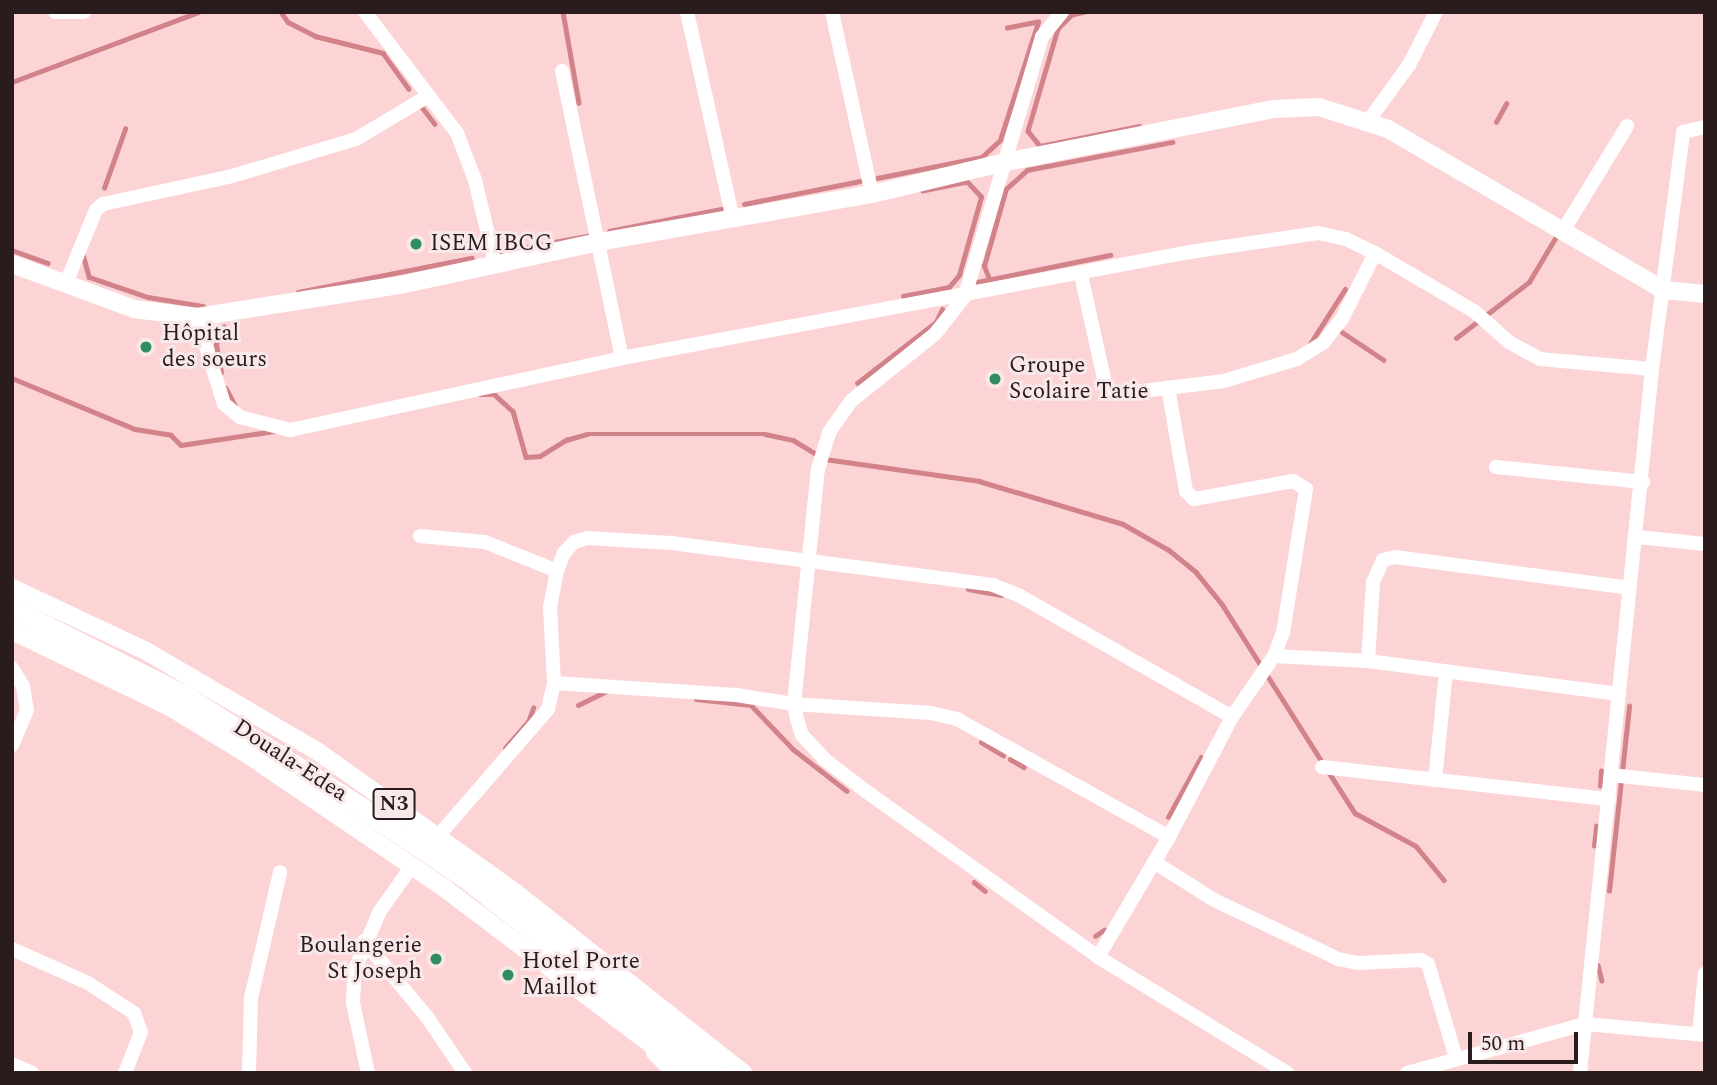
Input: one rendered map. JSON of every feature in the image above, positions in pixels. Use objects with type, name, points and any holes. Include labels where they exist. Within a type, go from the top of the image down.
[{"type":"highway","name":"Douala-Edea","points":[[12,609],[183,695],[363,809],[466,878],[715,1073]]},
{"type":"main road","points":[[12,264],[134,309],[197,317],[400,285],[599,242],[872,194],[1001,163],[1273,109],[1319,107],[1369,120],[1664,290],[1705,294]]},
{"type":"main road","name":"N3","points":[[12,588],[106,630],[242,706],[439,835],[743,1073]]},
{"type":"main road","name":"N3","points":[[12,631],[170,707],[412,866],[689,1073]]},
{"type":"street","points":[[55,12],[83,12]]},
{"type":"street","points":[[365,12],[457,133],[475,180],[495,263]]},
{"type":"street","points":[[687,12],[733,220]]},
{"type":"street","points":[[832,12],[872,194]]},
{"type":"street","points":[[1062,12],[1042,37],[1001,163],[965,296],[935,334],[851,401],[828,433],[818,468],[794,704],[802,734],[824,759],[1098,957],[1287,1073]]},
{"type":"street","points":[[1369,120],[1409,65],[1436,12]]},
{"type":"street","points":[[562,71],[622,358]]},
{"type":"street","points":[[66,283],[96,210],[103,204],[232,176],[356,139],[428,96]]},
{"type":"street","points":[[1563,231],[1627,126]]},
{"type":"street","points":[[1580,1073],[1629,588],[1638,537],[1652,369],[1684,132],[1705,127]]},
{"type":"street","points":[[197,317],[224,404],[240,417],[278,430],[381,414],[622,358],[1081,275],[1190,252],[1318,233],[1346,239],[1375,253],[1474,311],[1509,342],[1539,359],[1652,369]]},
{"type":"street","points":[[1081,275],[1106,388],[1118,394],[1224,381],[1297,359],[1323,343],[1342,319],[1375,253]]},
{"type":"street","points":[[1098,957],[1170,837],[1232,717],[1275,656],[1283,634],[1306,489],[1293,481],[1194,499],[1186,491],[1168,388]]},
{"type":"street","points":[[1496,467],[1643,482]]},
{"type":"street","points":[[420,536],[485,542],[557,571]]},
{"type":"street","points":[[1638,537],[1705,544]]},
{"type":"street","points":[[439,835],[537,727],[548,709],[554,682],[550,607],[557,571],[564,553],[574,542],[587,538],[671,543],[810,564],[993,585],[1077,627],[1232,717]]},
{"type":"street","points":[[1368,662],[1373,582],[1383,560],[1395,557],[1629,588]]},
{"type":"street","points":[[1275,656],[1368,662],[1619,694]]},
{"type":"street","points":[[12,668],[23,686],[27,710],[12,746]]},
{"type":"street","points":[[1435,780],[1446,672]]},
{"type":"street","points":[[554,682],[656,688],[794,704],[931,713],[957,719],[1170,837]]},
{"type":"street","points":[[1322,767],[1609,799]]},
{"type":"street","points":[[1611,775],[1705,785]]},
{"type":"street","points":[[1154,862],[1226,906],[1338,959],[1357,963],[1414,958],[1428,964],[1456,1058]]},
{"type":"street","points":[[368,1073],[353,1003],[355,969],[364,941],[412,866]]},
{"type":"street","points":[[249,1073],[251,998],[280,872]]},
{"type":"street","points":[[364,941],[427,1017],[465,1073]]},
{"type":"street","points":[[12,949],[88,983],[134,1013],[141,1032],[125,1073]]},
{"type":"street","points":[[1407,1073],[1585,1024],[1702,1035],[1705,973]]},
{"type":"street","points":[[640,1039],[673,1073]]},
{"type":"street","points":[[12,1064],[32,1073]]},
{"type":"waterway","points":[[12,82],[198,12]]},
{"type":"waterway","points":[[281,12],[288,22],[315,36],[383,53],[409,89]]},
{"type":"waterway","points":[[563,12],[579,103]]},
{"type":"waterway","points":[[1085,12],[1072,15],[1058,29],[1028,131],[1040,146],[1139,126]]},
{"type":"waterway","points":[[877,178],[982,157],[1000,140],[1038,22],[1008,28]]},
{"type":"waterway","points":[[419,103],[435,124]]},
{"type":"waterway","points":[[1496,122],[1506,104]]},
{"type":"waterway","points":[[104,188],[125,129]]},
{"type":"waterway","points":[[989,279],[984,266],[1006,189],[1027,170],[1172,142]]},
{"type":"waterway","points":[[744,204],[860,181]]},
{"type":"waterway","points":[[903,296],[949,287],[959,275],[981,197],[967,182],[923,191]]},
{"type":"waterway","points":[[609,231],[726,208]]},
{"type":"waterway","points":[[1456,338],[1529,282],[1557,235]]},
{"type":"waterway","points":[[495,253],[587,236]]},
{"type":"waterway","points":[[12,250],[48,263]]},
{"type":"waterway","points":[[83,254],[89,277],[148,297],[203,306]]},
{"type":"waterway","points":[[977,282],[1110,255]]},
{"type":"waterway","points":[[298,292],[472,258]]},
{"type":"waterway","points":[[1310,344],[1345,289]]},
{"type":"waterway","points":[[857,383],[936,322],[942,309]]},
{"type":"waterway","points":[[221,373],[216,344],[224,327]]},
{"type":"waterway","points":[[1342,332],[1384,360]]},
{"type":"waterway","points":[[12,378],[135,429],[171,435],[181,445],[275,431]]},
{"type":"waterway","points":[[226,388],[235,405]]},
{"type":"waterway","points":[[480,395],[495,395],[513,411],[526,457],[540,456],[566,440],[587,434],[765,434],[793,440],[825,459],[979,481],[1123,524],[1169,550],[1196,572],[1222,604],[1323,763]]},
{"type":"waterway","points":[[968,589],[1001,595]]},
{"type":"waterway","points":[[578,705],[607,691]]},
{"type":"waterway","points":[[696,699],[751,705],[793,749],[847,791]]},
{"type":"waterway","points":[[1609,891],[1629,706]]},
{"type":"waterway","points":[[505,748],[528,722],[533,708]]},
{"type":"waterway","points":[[981,742],[1003,755]]},
{"type":"waterway","points":[[1168,817],[1201,757]]},
{"type":"waterway","points":[[1010,759],[1024,767]]},
{"type":"waterway","points":[[1328,771],[1355,813],[1416,846],[1444,880]]},
{"type":"waterway","points":[[1600,786],[1601,771]]},
{"type":"waterway","points":[[1594,846],[1596,826]]},
{"type":"waterway","points":[[974,882],[985,891]]},
{"type":"waterway","points":[[1095,936],[1104,930]]},
{"type":"waterway","points":[[1598,965],[1602,981]]},
{"type":"place","name":"ISEM IBCG","points":[[416,244]]},
{"type":"place","name":"Hôpital des soeurs","points":[[146,347]]},
{"type":"place","name":"Groupe Scolaire Tatie","points":[[995,379]]},
{"type":"place","name":"Boulangerie St Joseph","points":[[436,959]]},
{"type":"place","name":"Hotel Porte Maillot","points":[[508,975]]}]
